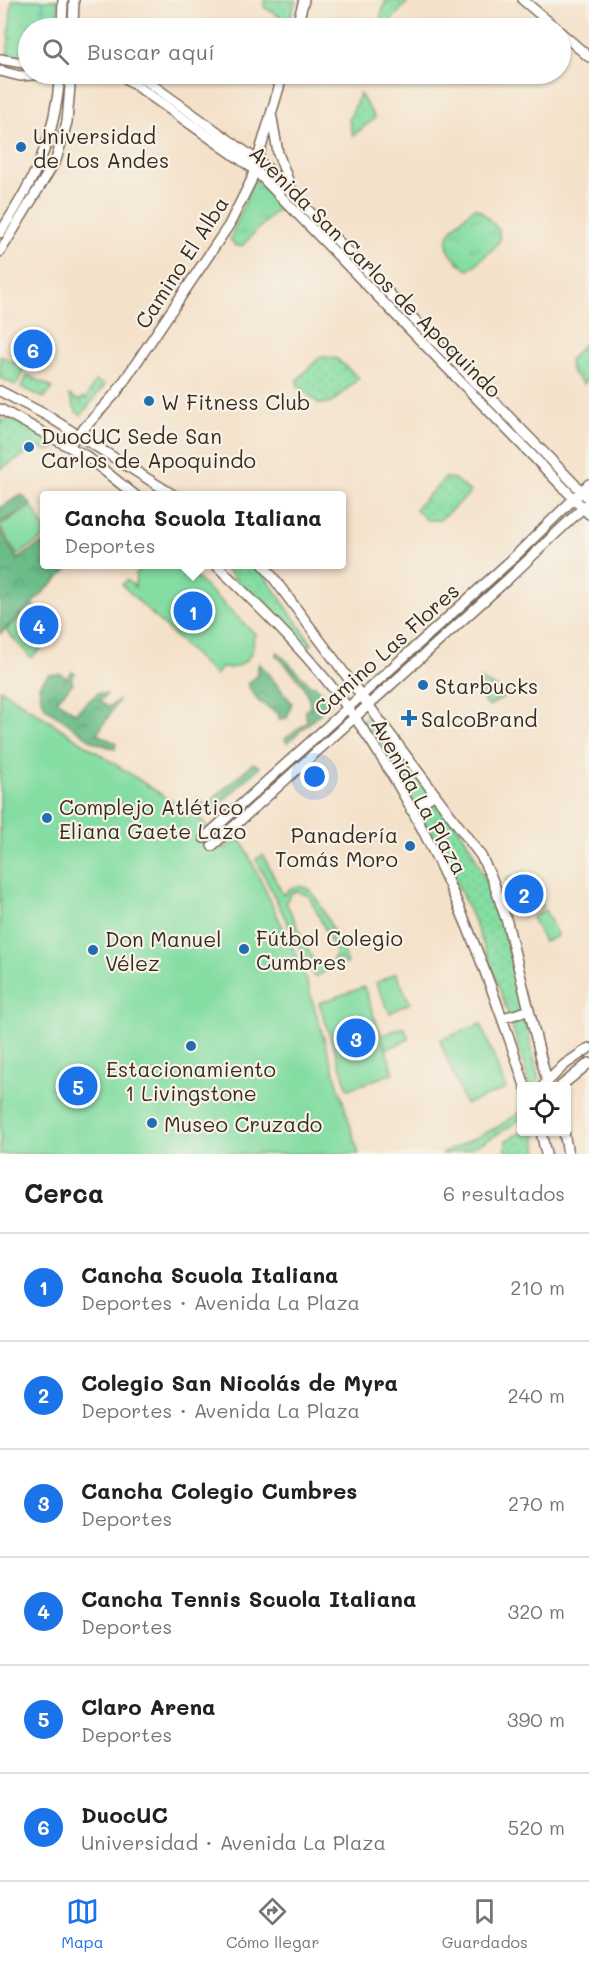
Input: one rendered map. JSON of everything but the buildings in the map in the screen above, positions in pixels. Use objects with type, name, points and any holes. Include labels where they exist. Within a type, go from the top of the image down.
[{"type":"main road","points":[[62,18],[63,0]]},
{"type":"main road","points":[[73,18],[74,0]]},
{"type":"main road","points":[[299,18],[304,0]]},
{"type":"main road","points":[[523,0],[544,18]]},
{"type":"main road","points":[[571,41],[589,57]]},
{"type":"main road","points":[[0,59],[18,62]]},
{"type":"main road","points":[[0,71],[18,76]]},
{"type":"main road","points":[[0,233],[28,188],[46,152],[56,112],[59,84]]},
{"type":"main road","points":[[0,252],[56,160],[68,116],[70,84]]},
{"type":"main road","name":"Avenida San Carlos de Apoquindo","points":[[134,84],[254,169],[584,502]]},
{"type":"main road","name":"Avenida San Carlos de Apoquindo","points":[[151,84],[258,159],[297,197],[584,502]]},
{"type":"main road","name":"Camino El Alba","points":[[68,446],[80,436],[116,393],[220,241],[240,206],[258,159],[280,84]]},
{"type":"main road","points":[[272,112],[278,153],[297,197]]},
{"type":"main road","points":[[0,391],[80,436],[167,491]]},
{"type":"main road","points":[[0,409],[91,459],[133,491]]},
{"type":"main road","points":[[140,491],[144,485],[154,483]]},
{"type":"main road","name":"Camino Las Flores","points":[[212,846],[355,718],[584,502],[589,484]]},
{"type":"main road","name":"Camino Las Flores","points":[[204,838],[361,696],[584,502]]},
{"type":"main road","name":"Avenida La Plaza","points":[[220,569],[304,654],[348,709],[411,810],[439,862],[503,1018],[524,1082]]},
{"type":"main road","name":"Avenida La Plaza","points":[[267,569],[475,845],[494,881],[507,922],[545,1082]]},
{"type":"main road","points":[[304,654],[312,651],[319,641]]},
{"type":"main road","points":[[411,810],[435,794]]},
{"type":"main road","points":[[232,813],[240,822]]},
{"type":"main road","points":[[503,1018],[527,1011]]},
{"type":"main road","points":[[549,1082],[564,1065],[589,1048]]},
{"type":"main road","points":[[566,1082],[589,1064]]},
{"type":"main road","points":[[542,1136],[546,1154]]},
{"type":"main road","points":[[565,1136],[568,1154]]},
{"type":"green space","points":[[12,0],[58,0],[57,18],[18,18],[18,62],[7,60]]},
{"type":"green space","points":[[264,0],[296,0],[290,18],[282,18],[264,7]]},
{"type":"green space","points":[[386,0],[409,0],[394,18],[380,18]]},
{"type":"green space","points":[[360,94],[375,118],[353,136],[349,120]]},
{"type":"green space","points":[[254,179],[281,205],[242,246],[236,246],[230,239]]},
{"type":"green space","points":[[474,208],[480,210],[499,230],[500,239],[494,248],[469,270],[454,258],[447,243],[451,230]]},
{"type":"green space","points":[[589,339],[589,377],[583,384],[571,371],[569,360]]},
{"type":"green space","points":[[0,356],[26,367],[16,385],[0,378]]},
{"type":"green space","points":[[321,356],[337,359],[359,378],[331,403],[319,404],[297,385],[297,380]]},
{"type":"green space","points":[[28,375],[53,388],[44,398],[21,387]]},
{"type":"green space","points":[[95,381],[105,385],[81,415],[77,413],[69,395],[80,401],[83,397],[86,399]]},
{"type":"green space","name":"DuocUC Sede San Carlos de Apoquindo","points":[[12,418],[62,445],[49,451],[38,447],[0,469],[0,419],[4,421]]},
{"type":"green space","points":[[445,478],[454,479],[471,492],[440,520],[427,520],[415,509]]},
{"type":"green space","points":[[589,489],[589,496],[524,560],[226,828],[223,825]]},
{"type":"green space","points":[[22,495],[31,504],[0,524],[0,508]]},
{"type":"green space","points":[[32,506],[40,520],[40,541],[17,555],[0,526]]},
{"type":"green space","points":[[0,530],[17,559],[40,545],[40,569],[68,569],[0,634]]},
{"type":"green space","points":[[139,569],[187,569],[255,634],[253,648],[248,658],[236,667],[221,668],[215,675],[122,585],[127,580],[135,587],[136,574]]},
{"type":"green space","points":[[226,569],[260,569],[312,644],[305,651]]},
{"type":"green space","points":[[33,605],[59,633],[31,658],[6,630]]},
{"type":"green space","points":[[278,652],[311,686],[315,685],[330,701],[329,705],[287,743],[285,739],[307,722],[305,710],[310,709],[307,693],[276,655]]},
{"type":"green space","points":[[259,663],[292,703],[287,718],[278,719],[280,715],[258,701],[247,684],[256,677]]},
{"type":"green space","points":[[72,672],[75,673],[71,680],[73,683],[57,700],[75,713],[98,693],[107,694],[100,701],[108,707],[119,700],[97,734],[116,743],[115,749],[94,742],[46,708],[39,686],[48,675],[61,674],[66,678]]},
{"type":"green space","points":[[479,679],[509,694],[489,706],[484,702]]},
{"type":"green space","points":[[0,689],[202,821],[224,848],[241,839],[303,970],[359,1154],[0,1154]]},
{"type":"green space","points":[[372,712],[458,826],[479,865],[507,944],[539,1080],[537,1082],[529,1082],[487,953],[458,885],[419,813],[361,721]]},
{"type":"green space","points":[[253,763],[260,767],[210,813],[197,803],[198,799],[206,805]]},
{"type":"green space","points":[[263,855],[283,895],[298,887],[304,887],[313,893],[348,963],[344,965],[340,958],[331,969],[314,977],[256,859]],"holes":[[[297,891],[309,896],[336,952],[326,966],[315,964],[286,902],[291,893]]]},
{"type":"green space","points":[[525,872],[543,907],[523,916],[506,880]]},
{"type":"green space","points":[[545,910],[558,936],[544,942],[532,917]]},
{"type":"green space","points":[[396,973],[410,1003],[390,1013],[376,983]]},
{"type":"green space","points":[[364,987],[381,1036],[404,1027],[409,1039],[387,1049],[382,1039],[394,1073],[348,1089],[319,1003]]},
{"type":"green space","points":[[481,1024],[506,1089],[465,1104],[440,1040]]},
{"type":"green space","points":[[517,1115],[517,1122],[483,1142],[462,1151],[441,1154],[496,1128]]},
{"type":"green space","points":[[517,1135],[536,1136],[538,1154],[506,1154],[506,1140]]},
{"type":"waterway","points":[[42,18],[43,0]]},
{"type":"place","name":"Universidad de Los Andes","points":[[21,147]]},
{"type":"place","name":"DuocUC","points":[[33,349]]},
{"type":"place","name":"W Fitness Club","points":[[149,401]]},
{"type":"place","name":"DuocUC Sede San Carlos de Apoquindo","points":[[29,447]]},
{"type":"place","name":"Cancha Scuola Italiana","points":[[193,611]]},
{"type":"place","name":"Cancha Tennis Scuola Italiana","points":[[39,625]]},
{"type":"place","name":"Starbucks","points":[[423,685]]},
{"type":"place","name":"SalcoBrand","points":[[409,718]]},
{"type":"place","name":"Complejo Atlético Eliana Gaete Lazo","points":[[47,818]]},
{"type":"place","name":"Panadería Tomás Moro","points":[[410,846]]},
{"type":"place","name":"Colegio San Nicolás de Myra","points":[[524,894]]},
{"type":"place","name":"Fútbol Colegio Cumbres","points":[[244,949]]},
{"type":"place","name":"Don Manuel Vélez","points":[[93,950]]},
{"type":"place","name":"Cancha Colegio Cumbres","points":[[356,1038]]},
{"type":"place","name":"Estacionamiento 1 Livingstone","points":[[191,1046]]},
{"type":"place","name":"Claro Arena","points":[[78,1086]]},
{"type":"place","name":"Museo Cruzado","points":[[152,1123]]}]
